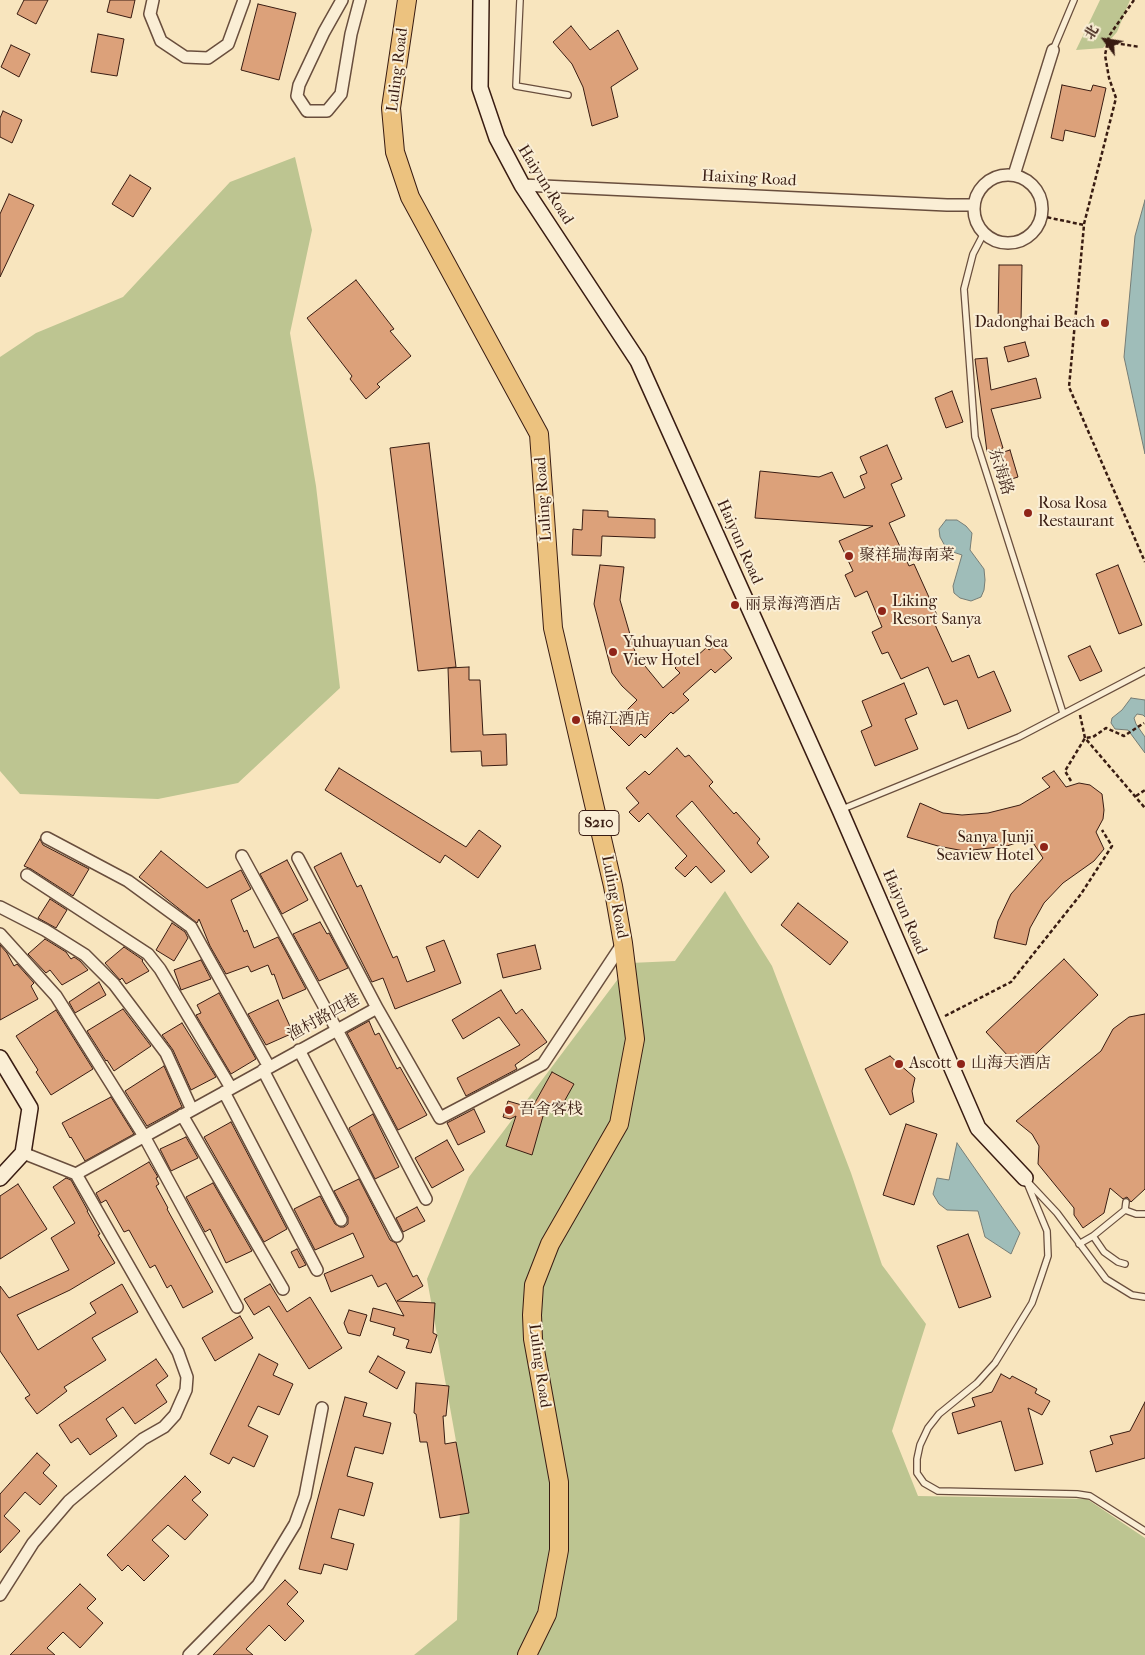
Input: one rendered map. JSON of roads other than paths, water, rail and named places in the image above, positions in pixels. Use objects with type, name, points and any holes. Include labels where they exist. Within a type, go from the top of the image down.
[{"type":"main road","name":"Luling Road","points":[[407,0],[391,108],[395,152],[410,197],[540,434],[552,628],[613,886],[623,943],[635,1039],[619,1124],[550,1244],[534,1285],[533,1339],[559,1482],[559,1550],[547,1614],[527,1655]]},
{"type":"street","points":[[153,0],[150,14],[162,41],[185,57],[208,58],[228,44],[244,0]]},
{"type":"street","points":[[342,0],[324,32],[299,85],[297,96],[307,111],[327,111],[341,94],[351,34],[360,0]]},
{"type":"street","name":"Haiyun Road","points":[[481,0],[480,88],[496,138],[522,185],[638,361],[840,810],[978,1128],[1025,1178]]},
{"type":"street","points":[[1014,175],[1053,50]]},
{"type":"street","points":[[1014,175],[1030,182],[1039,193],[1042,205],[1038,228],[1027,238],[1009,244],[992,240],[984,234],[977,224],[974,205],[978,192],[986,183],[998,176],[1014,175]]},
{"type":"street","name":"Haixing Road","points":[[522,185],[974,205]]},
{"type":"street","points":[[47,838],[128,882],[191,927],[266,1069],[341,1220]]},
{"type":"street","points":[[242,856],[426,1199]]},
{"type":"street","points":[[298,858],[377,1008]]},
{"type":"street","points":[[27,874],[148,954],[160,969],[228,1090],[317,1270]]},
{"type":"street","points":[[0,907],[45,930],[85,955],[114,984],[166,1054],[187,1112],[283,1289]]},
{"type":"street","points":[[0,934],[56,996],[144,1136],[237,1307]]},
{"type":"street","name":"渔村路四巷","points":[[76,1174],[377,1008],[440,1118],[543,1064],[623,943]]},
{"type":"street","points":[[299,1050],[397,1236]]},
{"type":"street","points":[[0,1058],[30,1108],[23,1153],[0,1178]]},
{"type":"street","points":[[0,1595],[33,1543],[69,1501],[143,1439],[164,1427],[174,1415],[186,1390],[187,1377],[178,1352],[76,1174],[23,1153]]},
{"type":"street","points":[[189,1655],[258,1585],[294,1524],[305,1496],[322,1408]]},
{"type":"lane","points":[[520,0],[516,86],[568,95]]},
{"type":"lane","points":[[1053,50],[1074,0]]},
{"type":"lane","name":"东海路","points":[[984,234],[973,254],[964,289],[975,437],[1063,713]]},
{"type":"lane","points":[[840,810],[1019,737],[1145,671]]},
{"type":"lane","points":[[1025,1178],[1057,1213],[1106,1279],[1132,1295],[1145,1297]]},
{"type":"lane","points":[[1025,1178],[1048,1231],[1048,1256],[1032,1302],[995,1363],[977,1384],[939,1414],[928,1428],[920,1445],[917,1473],[924,1483],[938,1491],[1077,1494],[1090,1496],[1145,1531]]},
{"type":"lane","points":[[1079,1244],[1093,1236],[1125,1210],[1126,1202]]},
{"type":"lane","points":[[1125,1210],[1136,1214],[1145,1214]]},
{"type":"lane","points":[[1093,1236],[1104,1252],[1118,1262],[1125,1264]]},
{"type":"water","points":[[1145,200],[1145,454],[1124,357],[1135,236]]},
{"type":"water","points":[[946,520],[957,520],[972,533],[970,550],[984,569],[984,590],[981,597],[971,601],[960,598],[954,593],[953,586],[962,555],[953,552],[945,546],[940,537],[939,529]]},
{"type":"water","points":[[1131,698],[1145,700],[1145,717],[1137,714],[1134,718],[1145,737],[1145,753],[1128,730],[1115,729],[1111,723],[1112,718],[1122,710]]},
{"type":"water","points":[[957,1143],[1020,1233],[1011,1254],[985,1237],[978,1211],[947,1210],[939,1204],[933,1194],[937,1178],[949,1180]]},
{"type":"place","name":"Dadonghai Beach","points":[[1105,323]]},
{"type":"place","name":"Rosa Rosa Restaurant","points":[[1028,513]]},
{"type":"place","name":"聚祥瑞海南菜","points":[[849,556]]},
{"type":"place","name":"丽景海湾酒店","points":[[735,605]]},
{"type":"place","name":"Liking Resort Sanya","points":[[882,611]]},
{"type":"place","name":"Yuhuayuan Sea View Hotel","points":[[613,652]]},
{"type":"place","name":"锦江酒店","points":[[576,720]]},
{"type":"place","name":"Sanya Junji Seaview Hotel","points":[[1044,847]]},
{"type":"place","name":"Ascott","points":[[899,1064]]},
{"type":"place","name":"山海天酒店","points":[[961,1064]]},
{"type":"place","name":"吾舍客栈","points":[[509,1110]]}]
